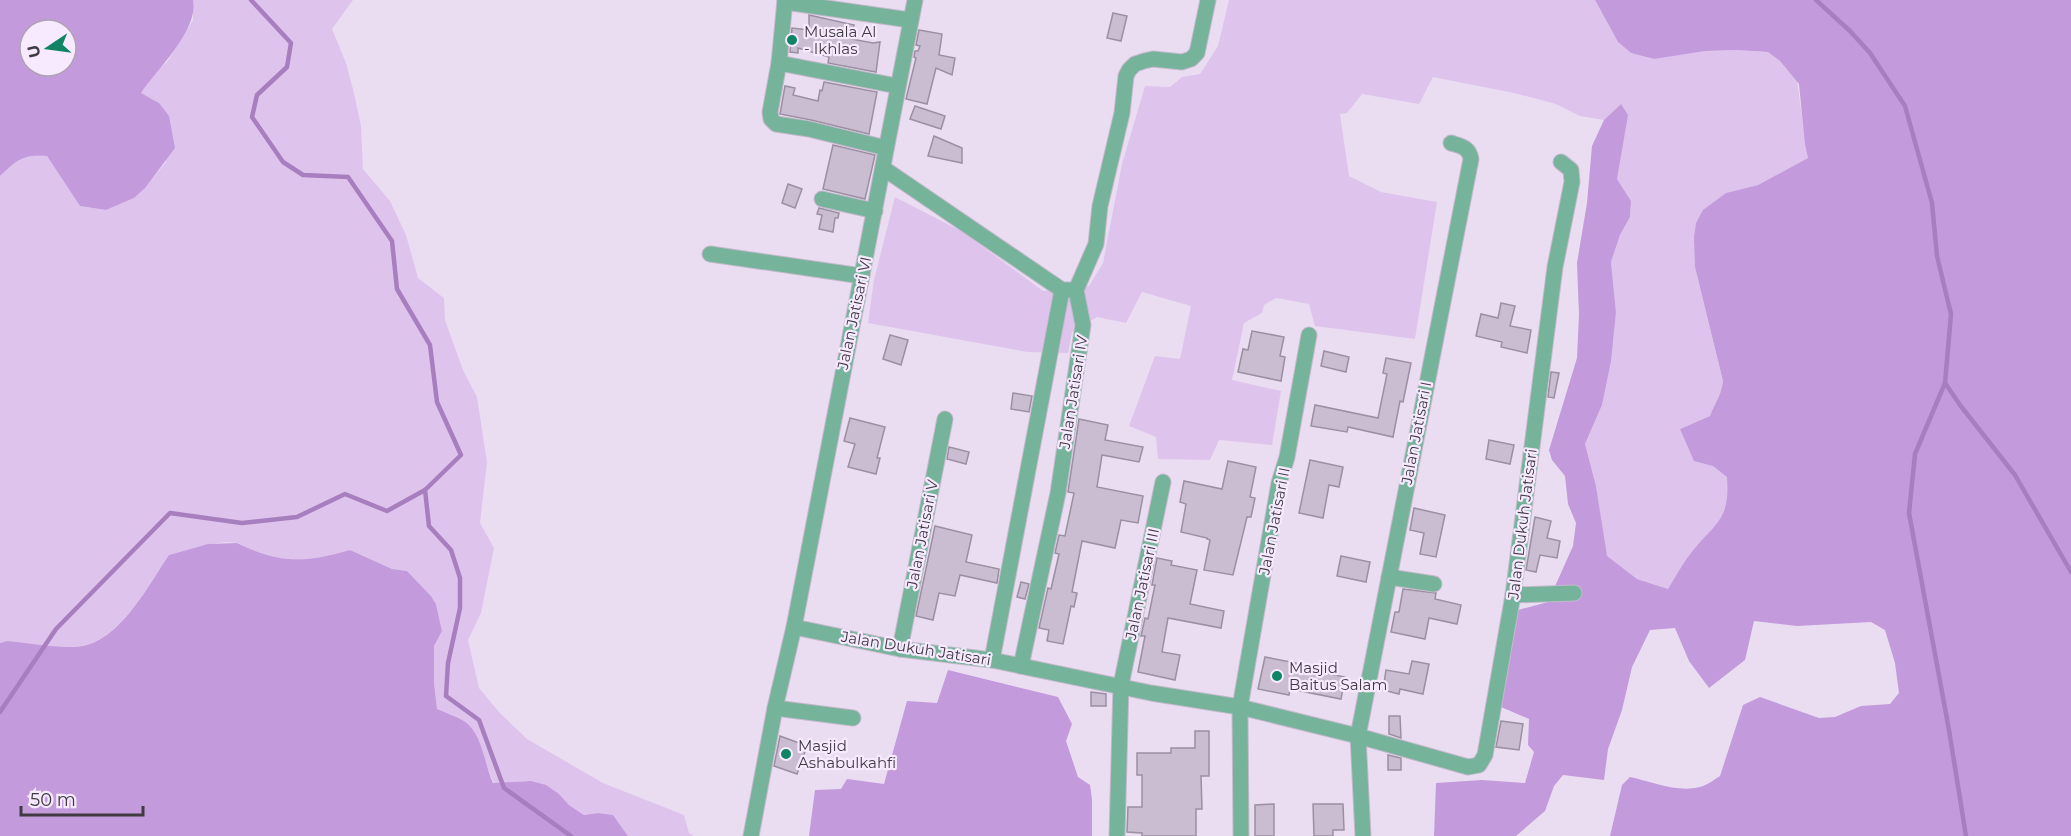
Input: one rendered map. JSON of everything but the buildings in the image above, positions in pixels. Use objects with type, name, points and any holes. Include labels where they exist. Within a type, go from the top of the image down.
[{"type":"street","name":"Jalan Jatisari VI","points":[[794,627],[915,0]]},
{"type":"street","points":[[992,660],[1069,290],[1096,244],[1100,206],[1122,113],[1129,70],[1135,64],[1153,59],[1182,62],[1194,56],[1197,53],[1208,0]]},
{"type":"street","points":[[886,148],[773,122],[770,112],[779,63],[785,1],[910,20]]},
{"type":"street","points":[[779,63],[897,86]]},
{"type":"street","name":"Jalan Jatisari I","points":[[1358,736],[1471,159],[1466,147],[1451,143]]},
{"type":"street","name":"Jalan Dukuh Jatisari","points":[[794,627],[900,649],[992,660],[1151,693],[1240,707],[1358,736],[1468,767],[1479,765],[1485,755],[1513,595],[1555,267],[1572,182],[1571,170],[1561,162]]},
{"type":"street","points":[[883,168],[1069,290]]},
{"type":"street","points":[[822,199],[875,211]]},
{"type":"street","points":[[710,254],[862,276]]},
{"type":"street","name":"Jalan Jatisari IV","points":[[1021,666],[1058,493],[1083,325],[1069,290]]},
{"type":"street","name":"Jalan Jatisari II","points":[[1240,707],[1309,335]]},
{"type":"street","name":"Jalan Jatisari V","points":[[900,649],[945,419]]},
{"type":"street","name":"Jalan Jatisari III","points":[[1121,685],[1162,482]]},
{"type":"street","points":[[1389,577],[1434,584]]},
{"type":"street","points":[[1513,595],[1574,593]]},
{"type":"street","points":[[751,836],[775,708],[794,627]]},
{"type":"street","points":[[1117,836],[1121,685]]},
{"type":"street","points":[[1240,707],[1241,836]]},
{"type":"street","points":[[775,708],[853,718]]},
{"type":"street","points":[[1358,736],[1363,836]]},
{"type":"shaded area","points":[[0,0],[193,0],[190,24],[175,49],[141,93],[159,103],[169,116],[175,148],[145,188],[134,198],[106,210],[80,206],[47,156],[26,157],[0,176]]},
{"type":"shaded area","points":[[193,0],[353,0],[332,29],[346,63],[354,93],[361,126],[363,169],[390,201],[406,235],[418,278],[444,298],[445,320],[463,370],[477,397],[487,462],[480,523],[494,548],[481,613],[468,640],[479,688],[499,712],[527,739],[603,783],[684,815],[689,833],[694,836],[628,836],[613,815],[598,813],[584,815],[569,805],[559,794],[531,781],[494,783],[470,727],[461,719],[437,709],[434,646],[442,631],[436,604],[407,571],[392,569],[350,550],[326,557],[294,559],[259,553],[230,542],[194,548],[169,555],[129,613],[103,637],[88,644],[72,647],[7,641],[0,643],[0,176],[20,159],[47,156],[80,206],[106,210],[134,198],[166,162],[159,103],[141,93],[156,71],[167,62],[193,20]]},
{"type":"shaded area","points":[[1229,0],[1595,0],[1618,42],[1631,53],[1654,59],[1702,51],[1768,52],[1780,61],[1797,81],[1808,158],[1758,185],[1726,193],[1695,267],[1723,381],[1710,416],[1680,429],[1713,466],[1728,477],[1728,491],[1721,518],[1690,554],[1668,589],[1637,579],[1606,556],[1596,486],[1585,444],[1602,405],[1616,312],[1611,262],[1620,235],[1630,217],[1631,201],[1617,179],[1621,151],[1621,104],[1604,120],[1580,116],[1556,104],[1514,93],[1433,77],[1419,104],[1362,94],[1347,113],[1340,114],[1349,176],[1381,192],[1437,202],[1415,339],[1315,326],[1309,304],[1276,298],[1264,305],[1262,313],[1244,323],[1232,380],[1281,391],[1272,445],[1219,440],[1210,460],[1158,459],[1156,437],[1129,426],[1155,356],[1180,359],[1191,306],[1142,292],[1126,323],[1097,317],[1072,332],[1068,353],[1027,352],[868,323],[874,280],[895,197],[963,232],[1043,291],[1089,286],[1103,263],[1122,164],[1145,86],[1170,87],[1182,77],[1200,74],[1218,46]]},
{"type":"shaded area","points":[[1595,0],[2071,0],[2071,836],[1610,836],[1622,785],[1630,777],[1685,789],[1703,786],[1720,776],[1743,705],[1760,697],[1819,718],[1835,717],[1861,706],[1890,704],[1899,693],[1895,663],[1885,630],[1871,622],[1797,626],[1754,621],[1745,660],[1709,688],[1689,661],[1675,628],[1650,630],[1632,667],[1622,710],[1608,749],[1604,780],[1563,775],[1554,786],[1545,811],[1516,836],[1434,836],[1436,783],[1482,780],[1525,783],[1534,752],[1528,745],[1529,719],[1501,707],[1518,610],[1548,602],[1573,546],[1576,523],[1568,504],[1565,476],[1552,460],[1549,450],[1577,358],[1579,315],[1577,263],[1587,203],[1592,146],[1604,120],[1621,104],[1628,115],[1617,179],[1631,201],[1630,217],[1620,235],[1611,262],[1616,312],[1611,361],[1602,405],[1585,444],[1596,486],[1607,556],[1637,579],[1668,589],[1690,554],[1721,518],[1727,491],[1727,477],[1713,466],[1694,461],[1680,429],[1710,416],[1723,381],[1695,267],[1696,223],[1703,210],[1726,193],[1758,185],[1808,158],[1799,84],[1780,61],[1768,52],[1705,51],[1654,59],[1631,53],[1618,42]]},
{"type":"shaded area","points":[[237,543],[266,555],[293,559],[319,557],[350,550],[392,569],[407,571],[436,604],[442,631],[434,646],[437,709],[461,719],[470,727],[479,741],[493,783],[531,781],[546,785],[584,815],[598,813],[613,815],[628,836],[0,836],[0,643],[7,641],[72,647],[88,645],[103,638],[117,627],[141,598],[169,555],[208,544]]},
{"type":"shaded area","points":[[948,670],[1058,697],[1072,724],[1066,741],[1078,777],[1090,785],[1092,836],[809,836],[815,790],[841,789],[847,779],[884,784],[907,701],[937,703]]},
{"type":"waterway","points":[[251,0],[291,43],[287,67],[257,95],[252,117],[283,162],[303,175],[348,177],[392,241],[397,289],[430,345],[437,402],[461,455],[425,490],[429,526],[451,550],[460,578],[460,608],[448,663],[446,696],[479,720],[504,788],[571,836]]},
{"type":"waterway","points":[[1816,0],[1870,53],[1905,106],[1932,203],[1937,256],[1951,314],[1945,383],[1915,454],[1909,513],[1966,836]]},
{"type":"waterway","points":[[1945,383],[2015,475],[2071,572]]},
{"type":"waterway","points":[[0,712],[56,629],[170,513],[242,523],[297,517],[345,494],[387,511],[425,490]]},
{"type":"place","name":"Musala Al - Ikhlas","points":[[792,40]]},
{"type":"place","name":"Masjid Baitus Salam","points":[[1277,676]]},
{"type":"place","name":"Masjid Ashabulkahfi","points":[[786,754]]}]
